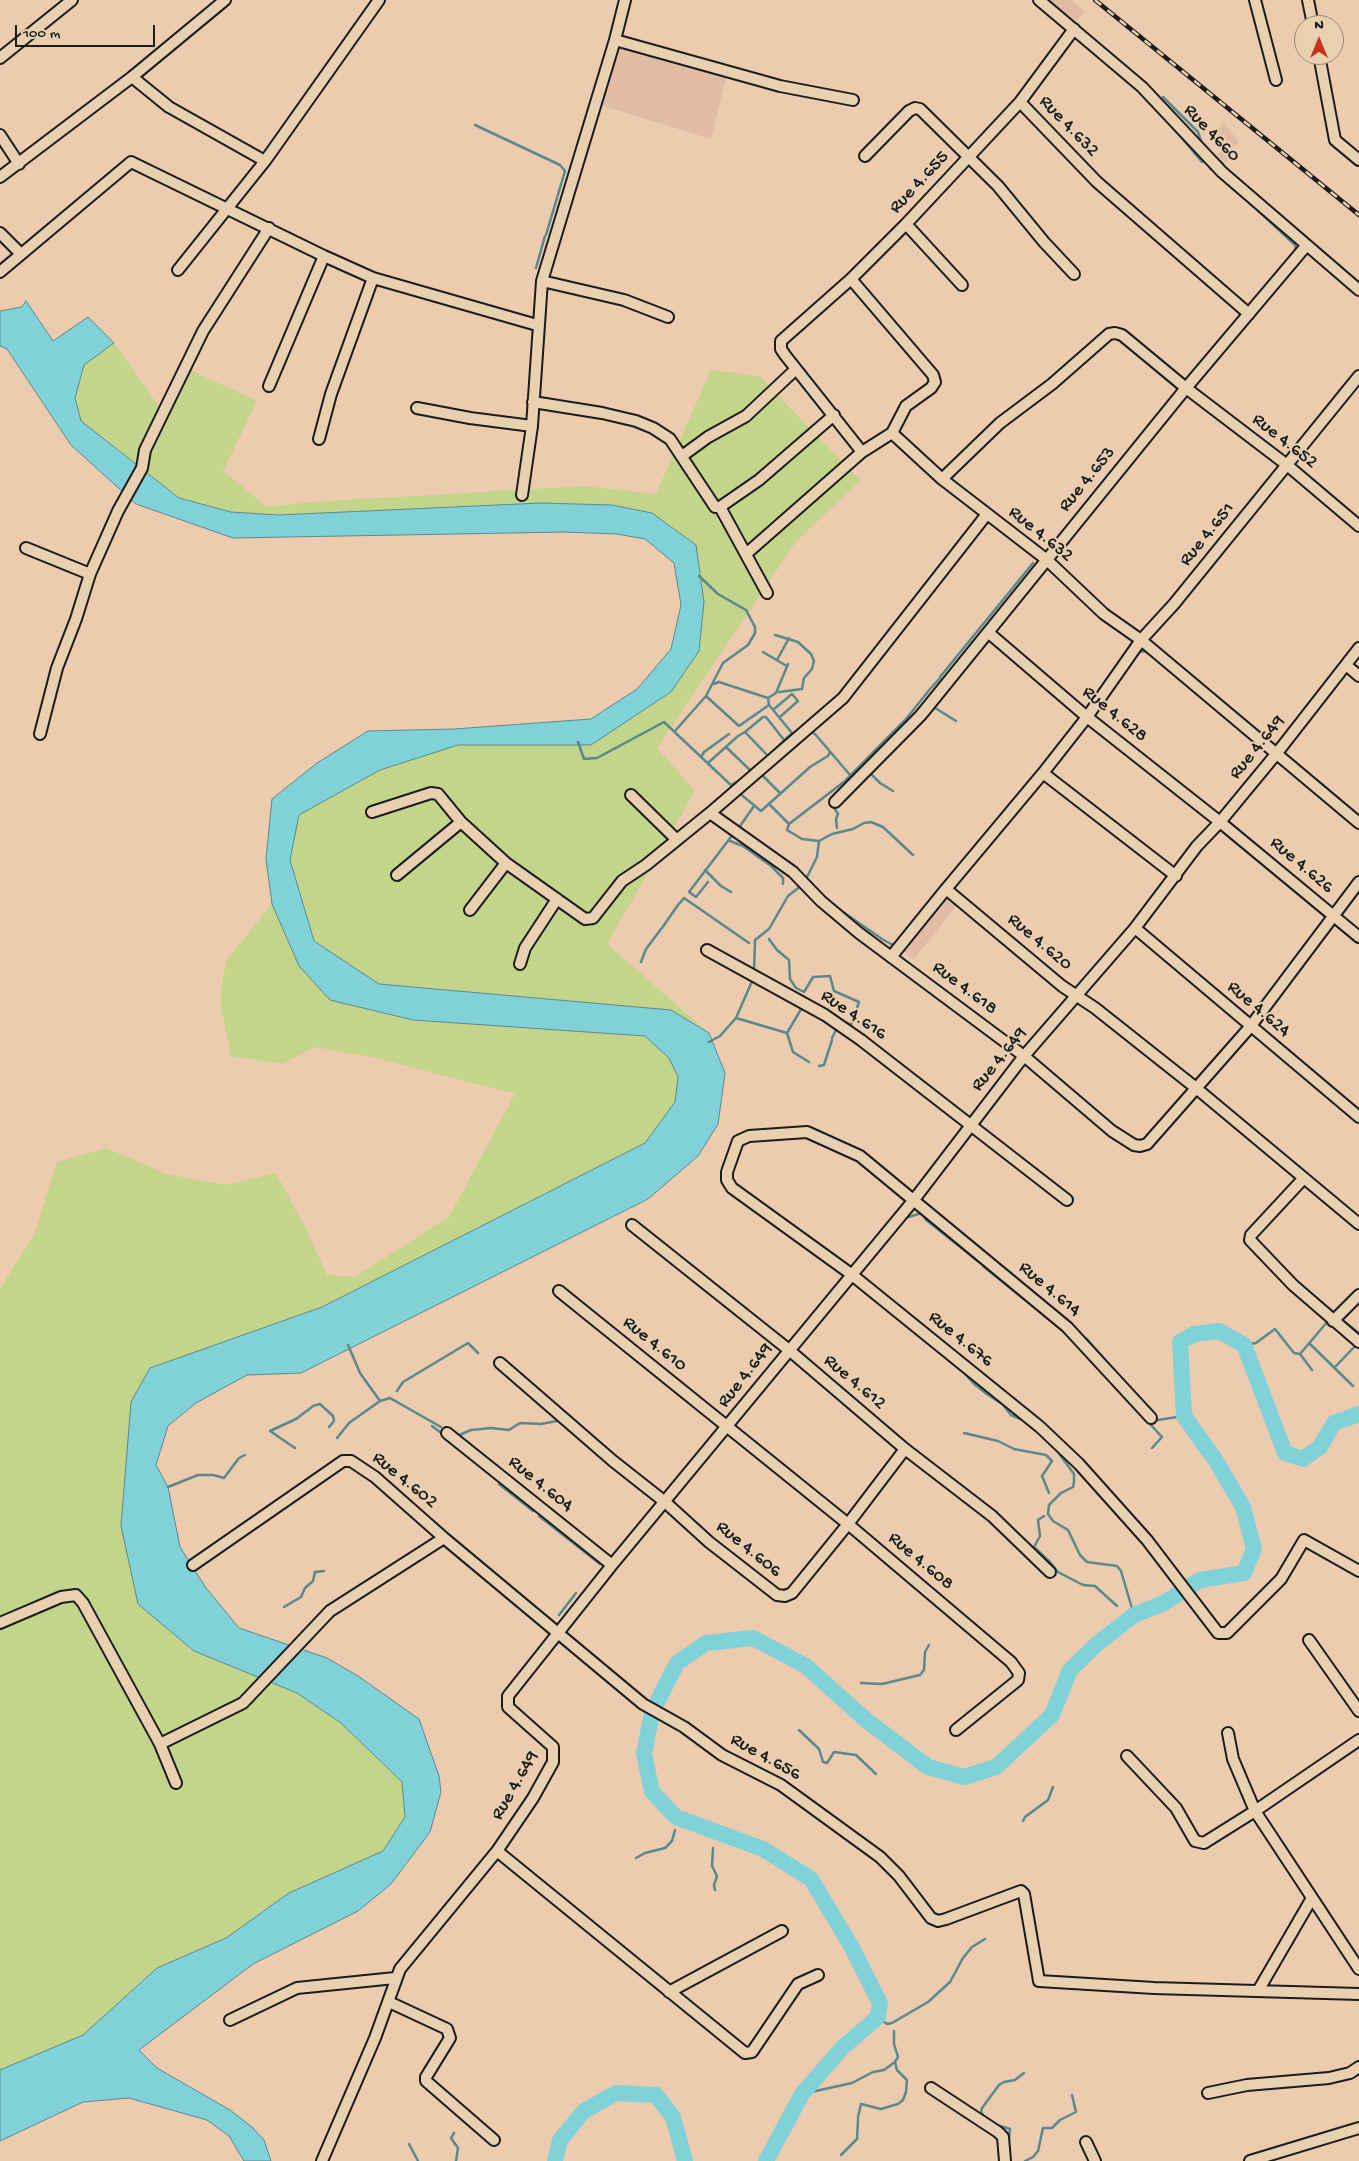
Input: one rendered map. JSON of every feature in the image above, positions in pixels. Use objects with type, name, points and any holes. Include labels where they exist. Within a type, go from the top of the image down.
[{"type":"street","points":[[0,58],[72,0]]},
{"type":"street","points":[[0,177],[132,77],[225,0]]},
{"type":"street","points":[[178,270],[265,161],[379,0]]},
{"type":"street","points":[[522,495],[532,426],[537,325],[542,280],[615,40],[625,0]]},
{"type":"street","name":"Rue 4660","points":[[1039,0],[1142,87],[1222,172],[1359,290]]},
{"type":"street","points":[[1255,0],[1276,80]]},
{"type":"street","points":[[1308,0],[1311,15]]},
{"type":"street","name":"Rue 4.655","points":[[796,369],[781,349],[781,342],[851,278],[906,224],[1020,102],[1074,29]]},
{"type":"street","points":[[615,40],[780,86],[853,100]]},
{"type":"street","points":[[1321,65],[1335,140],[1359,160]]},
{"type":"street","points":[[132,77],[169,107],[265,161]]},
{"type":"street","name":"Rue 4.632","points":[[1020,102],[1097,182],[1249,314]]},
{"type":"street","points":[[865,156],[909,111],[915,108],[920,109],[998,186],[1044,242],[1074,274]]},
{"type":"street","points":[[0,135],[19,164]]},
{"type":"street","points":[[0,272],[131,162],[324,256],[374,278],[537,325]]},
{"type":"street","points":[[906,224],[962,285]]},
{"type":"street","points":[[40,734],[57,668],[76,619],[90,574],[118,512],[142,468],[145,450],[204,331],[269,228]]},
{"type":"street","points":[[0,233],[21,254]]},
{"type":"street","name":"Rue 4.653","points":[[835,802],[921,716],[1186,388],[1306,246]]},
{"type":"street","points":[[269,386],[324,256]]},
{"type":"street","points":[[319,439],[331,394],[374,278]]},
{"type":"street","points":[[746,554],[862,452],[892,433],[906,406],[931,388],[936,382],[933,375],[851,278]]},
{"type":"street","points":[[542,280],[624,300],[668,317]]},
{"type":"street","points":[[942,479],[1000,423],[1052,384],[1109,334],[1122,335],[1186,388]]},
{"type":"street","points":[[682,456],[708,437],[746,416],[796,369],[862,452]]},
{"type":"street","name":"Rue 4.651","points":[[1043,773],[1087,717],[1141,640],[1174,604],[1359,376]]},
{"type":"street","name":"Rue 4.652","points":[[1186,388],[1288,465],[1359,526]]},
{"type":"street","points":[[533,402],[602,413],[642,423],[670,439],[715,507],[720,507],[759,480],[834,416]]},
{"type":"street","points":[[416,408],[470,418],[532,426]]},
{"type":"street","name":"Rue 4.632","points":[[892,433],[942,479],[1047,560],[1104,614],[1141,640],[1359,823]]},
{"type":"street","points":[[720,507],[767,593]]},
{"type":"street","points":[[372,812],[434,792],[438,794],[461,822],[506,863],[585,920],[593,918],[622,881],[710,813],[843,698],[987,514]]},
{"type":"street","points":[[26,548],[90,574]]},
{"type":"street","name":"Rue 4.628","points":[[989,633],[1087,717],[1220,822]]},
{"type":"street","name":"Rue 4.649","points":[[322,2161],[389,2002],[400,1969],[496,1851],[533,1798],[553,1762],[553,1747],[508,1707],[508,1696],[557,1632],[913,1201],[970,1124],[1024,1056],[1135,928],[1197,846],[1220,822],[1277,753],[1359,648]]},
{"type":"street","points":[[1346,665],[1359,676]]},
{"type":"street","points":[[892,957],[1043,773],[1176,876]]},
{"type":"street","points":[[631,795],[677,840]]},
{"type":"street","name":"Rue 4.618","points":[[710,813],[793,872],[821,901],[1024,1056],[1105,1126],[1134,1145],[1147,1144],[1250,1027],[1359,882]]},
{"type":"street","points":[[397,875],[461,822]]},
{"type":"street","name":"Rue 4.626","points":[[1220,822],[1359,937]]},
{"type":"street","points":[[470,910],[506,863]]},
{"type":"street","name":"Rue 4.620","points":[[946,889],[1062,986],[1196,1088],[1359,1224]]},
{"type":"street","points":[[520,964],[525,948],[557,899]]},
{"type":"street","name":"Rue 4.624","points":[[1135,928],[1250,1027],[1359,1117]]},
{"type":"street","name":"Rue 4.616","points":[[707,950],[825,1015],[1067,1200]]},
{"type":"street","name":"Rue 4.676","points":[[913,1201],[860,1156],[818,1135],[799,1132],[749,1136],[738,1141],[727,1172],[727,1180],[732,1188],[851,1274],[1040,1427],[1079,1464],[1182,1584],[1194,1603],[1218,1633],[1227,1633],[1281,1579],[1304,1540],[1359,1571]]},
{"type":"street","points":[[1303,1179],[1251,1235],[1250,1240],[1286,1278],[1359,1342]]},
{"type":"street","name":"Rue 4.614","points":[[913,1201],[1067,1327],[1151,1418]]},
{"type":"street","name":"Rue 4.612","points":[[632,1225],[789,1350],[905,1449],[992,1516],[1050,1572]]},
{"type":"street","name":"Rue 4.610","points":[[559,1291],[728,1427]]},
{"type":"street","points":[[1333,1321],[1359,1295]]},
{"type":"street","name":"Rue 4.606","points":[[500,1363],[620,1466],[666,1502],[686,1522],[777,1595],[785,1596],[792,1594],[905,1449]]},
{"type":"street","name":"Rue 4.608","points":[[728,1427],[990,1643],[1019,1673],[1018,1680],[956,1730]]},
{"type":"street","name":"Rue 4.604","points":[[447,1433],[612,1565]]},
{"type":"street","name":"Rue 4.602","points":[[193,1565],[346,1460],[376,1477],[444,1538],[557,1632]]},
{"type":"street","points":[[160,1744],[243,1703],[330,1611],[444,1538]]},
{"type":"street","points":[[0,1623],[61,1597],[76,1595],[83,1603],[160,1744],[176,1783]]},
{"type":"street","name":"Rue 4.656","points":[[557,1632],[643,1704],[670,1719],[722,1755],[781,1785],[880,1856],[899,1876],[931,1918],[938,1921],[946,1919],[1021,1891],[1024,1894],[1037,1978],[1043,1983],[1258,1991]]},
{"type":"street","points":[[1309,1640],[1359,1710]]},
{"type":"street","points":[[1228,1734],[1233,1759],[1255,1811],[1359,1969]]},
{"type":"street","points":[[1127,1756],[1176,1808],[1195,1841],[1204,1843],[1255,1811],[1359,1740]]},
{"type":"street","points":[[496,1851],[744,2053],[749,2054],[763,2037],[798,1984],[818,1975]]},
{"type":"street","points":[[1312,1898],[1258,1991],[1359,1994]]},
{"type":"street","points":[[668,1992],[782,1931]]},
{"type":"street","points":[[230,2020],[297,1988],[396,1978]]},
{"type":"street","points":[[389,2002],[447,2029],[450,2038],[426,2077],[426,2081],[494,2140]]},
{"type":"street","points":[[1208,2093],[1247,2084],[1329,2078],[1350,2072],[1359,2067]]},
{"type":"street","points":[[931,2088],[998,2132],[1003,2137],[1005,2161]]},
{"type":"street","points":[[1250,2161],[1359,2128]]},
{"type":"street","points":[[1086,2142],[1095,2161]]},
{"type":"shaded area","points":[[1049,0],[1071,0],[1085,11],[1075,23]]},
{"type":"shaded area","points":[[619,43],[727,74],[711,139],[600,105]]},
{"type":"shaded area","points":[[1224,123],[1239,142],[1229,151],[1233,156],[1225,163],[1217,155],[1222,149],[1210,137]]},
{"type":"shaded area","points":[[946,898],[956,906],[914,959],[903,951]]},
{"type":"green space","points":[[114,343],[162,411],[188,369],[257,401],[223,471],[267,507],[312,502],[584,486],[656,494],[711,370],[759,376],[860,480],[795,543],[657,748],[695,791],[607,944],[709,1033],[671,1010],[379,984],[314,941],[290,860],[299,815],[380,770],[458,745],[591,745],[671,693],[704,602],[652,513],[612,505],[541,503],[278,515],[231,512],[179,498],[81,421],[75,398],[84,365]]},
{"type":"green space","points":[[272,904],[299,966],[413,1020],[645,1036],[669,1058],[678,1077],[676,1102],[645,1143],[322,1307],[150,1368],[131,1402],[194,1651],[297,1693],[341,1723],[402,1783],[405,1817],[383,1851],[289,1893],[226,1938],[157,1968],[83,2035],[0,2070],[0,1289],[35,1233],[57,1162],[106,1148],[166,1174],[226,1185],[276,1173],[307,1231],[327,1275],[355,1277],[449,1217],[515,1094],[372,1057],[315,1047],[282,1064],[231,1056],[220,1001],[226,961]]},
{"type":"water","points":[[26,301],[53,341],[88,317],[114,343],[84,365],[75,398],[81,421],[179,498],[231,512],[278,515],[541,503],[612,505],[652,513],[696,545],[704,602],[699,651],[671,692],[591,745],[458,745],[380,770],[299,815],[290,860],[314,941],[379,984],[671,1010],[709,1033],[725,1073],[718,1124],[698,1156],[648,1199],[301,1373],[247,1375],[196,1403],[168,1426],[156,1465],[168,1487],[180,1547],[206,1588],[239,1628],[327,1658],[358,1676],[419,1719],[439,1776],[441,1792],[430,1832],[391,1884],[358,1911],[253,1964],[139,2050],[157,2068],[230,2110],[252,2127],[264,2140],[271,2161],[244,2161],[229,2136],[207,2120],[129,2098],[83,2102],[0,2141],[0,2070],[83,2035],[157,1968],[226,1938],[289,1893],[383,1851],[405,1817],[402,1782],[341,1723],[297,1693],[194,1651],[138,1604],[121,1526],[131,1402],[150,1368],[322,1307],[645,1143],[675,1102],[678,1077],[669,1058],[645,1036],[413,1020],[330,1000],[299,966],[272,904],[266,859],[272,799],[317,763],[368,731],[454,729],[591,719],[637,689],[671,649],[681,605],[674,563],[645,539],[617,534],[564,532],[233,538],[136,504],[71,445],[7,349],[0,346],[0,311],[22,307]]},
{"type":"waterway","points":[[1163,97],[1198,132],[1203,147]]},
{"type":"waterway","points":[[475,125],[560,165],[565,171],[546,235]]},
{"type":"waterway","points":[[1171,125],[1202,162]]},
{"type":"waterway","points":[[1215,157],[1223,164]]},
{"type":"waterway","points":[[1210,168],[1216,173]]},
{"type":"waterway","points":[[1237,191],[1295,245],[1296,250]]},
{"type":"waterway","points":[[536,268],[545,236]]},
{"type":"waterway","points":[[940,677],[1033,563]]},
{"type":"waterway","points":[[675,731],[706,696],[723,663],[748,645],[755,633],[755,627],[746,610],[718,594],[699,576]]},
{"type":"waterway","points":[[775,635],[798,642],[811,654],[814,661],[812,669],[804,678],[802,689],[779,692]]},
{"type":"waterway","points":[[777,660],[789,638]]},
{"type":"waterway","points":[[1137,652],[1148,651]]},
{"type":"waterway","points":[[763,652],[785,665]]},
{"type":"waterway","points":[[768,698],[776,693],[788,664]]},
{"type":"waterway","points":[[931,688],[940,678]]},
{"type":"waterway","points":[[714,684],[719,682],[768,698]]},
{"type":"waterway","points":[[913,855],[883,827],[871,822],[832,834],[819,841],[802,839],[787,830],[789,824],[845,781],[906,719],[930,689]]},
{"type":"waterway","points":[[774,709],[792,694],[798,701],[781,716]]},
{"type":"waterway","points":[[706,696],[739,726],[769,705]]},
{"type":"waterway","points":[[763,761],[792,733],[769,705],[768,698]]},
{"type":"waterway","points":[[932,706],[956,721]]},
{"type":"waterway","points":[[708,763],[763,717],[766,717],[784,740]]},
{"type":"waterway","points":[[578,742],[584,759],[597,758],[664,722],[734,788]]},
{"type":"waterway","points":[[809,731],[815,734],[850,775]]},
{"type":"waterway","points":[[745,732],[768,756]]},
{"type":"waterway","points":[[701,757],[704,752],[729,734]]},
{"type":"waterway","points":[[727,748],[751,771]]},
{"type":"waterway","points":[[738,792],[761,811],[810,767],[828,756],[830,752]]},
{"type":"waterway","points":[[748,774],[757,766]]},
{"type":"waterway","points":[[869,772],[880,783],[893,791]]},
{"type":"waterway","points":[[761,774],[780,793]]},
{"type":"waterway","points":[[731,785],[742,779]]},
{"type":"waterway","points":[[831,803],[838,814],[836,819],[837,828]]},
{"type":"waterway","points":[[769,804],[789,824]]},
{"type":"waterway","points":[[738,829],[754,806]]},
{"type":"waterway","points":[[708,882],[696,897],[689,892],[734,833]]},
{"type":"waterway","points":[[730,841],[743,846],[771,866],[783,878],[783,884]]},
{"type":"waterway","points":[[805,881],[817,857],[819,841]]},
{"type":"waterway","points":[[705,870],[721,886],[731,892]]},
{"type":"waterway","points":[[754,973],[755,940],[769,929],[788,896],[802,885]]},
{"type":"waterway","points":[[816,889],[833,905],[882,939],[897,945]]},
{"type":"waterway","points":[[679,904],[684,898],[749,943]]},
{"type":"waterway","points":[[662,928],[678,905]]},
{"type":"waterway","points":[[641,962],[646,949],[661,929]]},
{"type":"waterway","points":[[769,939],[777,950],[789,960],[790,979],[796,988],[804,992],[813,977],[830,976],[834,991],[859,1002],[851,1025],[843,1021]]},
{"type":"waterway","points":[[709,1042],[720,1036],[736,1018],[753,979]]},
{"type":"waterway","points":[[803,1006],[787,1033],[793,1052],[809,1062]]},
{"type":"waterway","points":[[736,1018],[787,1033]]},
{"type":"waterway","points":[[832,1038],[836,1030]]},
{"type":"waterway","points":[[819,1066],[824,1065],[832,1040]]},
{"type":"waterway","points":[[905,1218],[922,1213],[925,1215],[925,1219],[979,1262]]},
{"type":"waterway","points":[[983,1266],[1024,1299]]},
{"type":"waterway","points":[[1300,1354],[1328,1321]]},
{"type":"waterway","points":[[1346,1323],[1359,1333]]},
{"type":"waterway","points":[[1244,1345],[1256,1343],[1275,1329],[1294,1353],[1300,1354],[1312,1370]]},
{"type":"waterway","points":[[766,2161],[802,2094],[842,2048],[878,2017],[880,2003],[851,1946],[811,1879],[763,1849],[676,1817],[652,1792],[644,1754],[652,1712],[677,1663],[706,1643],[753,1638],[806,1666],[866,1720],[928,1767],[964,1777],[996,1767],[1052,1715],[1070,1670],[1097,1644],[1134,1615],[1164,1603],[1200,1580],[1244,1573],[1254,1549],[1243,1507],[1216,1461],[1184,1416],[1180,1342],[1194,1334],[1219,1331],[1244,1345],[1285,1453],[1303,1459],[1320,1447],[1334,1423],[1359,1414]]},
{"type":"waterway","points":[[1086,1338],[1128,1386]]},
{"type":"waterway","points":[[397,1391],[403,1382],[468,1343],[478,1353]]},
{"type":"waterway","points":[[1309,1343],[1353,1386]]},
{"type":"waterway","points":[[1335,1367],[1357,1344]]},
{"type":"waterway","points":[[348,1345],[360,1373],[380,1401]]},
{"type":"waterway","points":[[965,1374],[976,1386]]},
{"type":"waterway","points":[[978,1387],[988,1395]]},
{"type":"waterway","points":[[990,1396],[1002,1404]]},
{"type":"waterway","points":[[337,1438],[349,1423],[380,1401],[390,1398],[441,1427]]},
{"type":"waterway","points":[[313,1406],[320,1404],[333,1416],[334,1421],[329,1427]]},
{"type":"waterway","points":[[1004,1406],[1011,1415],[1023,1420]]},
{"type":"waterway","points":[[295,1448],[270,1431],[296,1419],[312,1407]]},
{"type":"waterway","points":[[1152,1448],[1162,1437],[1150,1424],[1151,1421],[1184,1416]]},
{"type":"waterway","points":[[457,1436],[471,1430],[491,1428],[509,1430],[520,1423],[541,1424],[562,1420]]},
{"type":"waterway","points":[[432,1426],[440,1432]]},
{"type":"waterway","points":[[964,1433],[998,1441],[1014,1449],[1046,1455],[1052,1461],[1042,1476],[1049,1493]]},
{"type":"waterway","points":[[1055,1448],[1074,1474],[1074,1482],[1073,1487],[1061,1493],[1049,1505],[1048,1514],[1053,1521],[1068,1530],[1080,1555],[1087,1562],[1117,1566],[1121,1571],[1134,1615]]},
{"type":"waterway","points":[[168,1487],[198,1475],[213,1475],[224,1478],[239,1458],[245,1455]]},
{"type":"waterway","points":[[499,1484],[533,1511]]},
{"type":"waterway","points":[[539,1516],[600,1564]]},
{"type":"waterway","points":[[1044,1516],[1038,1520],[1040,1536],[1034,1547],[1058,1572],[1083,1585],[1095,1586],[1117,1606]]},
{"type":"waterway","points":[[284,1607],[301,1597],[305,1588],[313,1581],[315,1572],[324,1571]]},
{"type":"waterway","points":[[559,1615],[576,1593]]},
{"type":"waterway","points":[[861,1683],[882,1684],[920,1675],[924,1670],[925,1652],[929,1645]]},
{"type":"waterway","points":[[799,1730],[819,1749],[823,1762],[827,1763],[834,1752],[856,1755],[876,1774]]},
{"type":"waterway","points":[[1023,1821],[1025,1817],[1048,1800],[1053,1787]]},
{"type":"waterway","points":[[636,1858],[645,1853],[665,1848],[672,1841],[675,1830]]},
{"type":"waterway","points":[[713,1848],[712,1866],[717,1876],[714,1885],[715,1890]]},
{"type":"waterway","points":[[878,2017],[887,2024],[892,2023],[928,2002],[950,1982],[963,1958],[972,1947],[985,1939]]},
{"type":"waterway","points":[[858,2117],[861,2104],[881,2109],[898,2104],[903,2100],[907,2080],[897,2070],[895,2062],[898,2057],[894,2044],[894,2031]]},
{"type":"waterway","points":[[802,2094],[852,2083],[873,2072],[884,2070],[895,2062]]},
{"type":"waterway","points":[[984,2117],[981,2112],[982,2108],[999,2085],[1015,2080],[1024,2073]]},
{"type":"waterway","points":[[555,2161],[560,2140],[584,2111],[616,2093],[656,2095],[673,2117],[685,2161]]},
{"type":"waterway","points":[[1025,2161],[1033,2157],[1038,2151],[1043,2128],[1052,2128],[1060,2120],[1076,2112],[1072,2095]]},
{"type":"waterway","points":[[841,2155],[857,2139],[858,2119]]},
{"type":"waterway","points":[[994,2124],[1010,2129],[1008,2145]]},
{"type":"waterway","points":[[454,2133],[451,2138],[458,2148],[456,2161]]},
{"type":"waterway","points":[[409,2144],[418,2161]]},
{"type":"railway","points":[[1095,0],[1359,215]]}]
